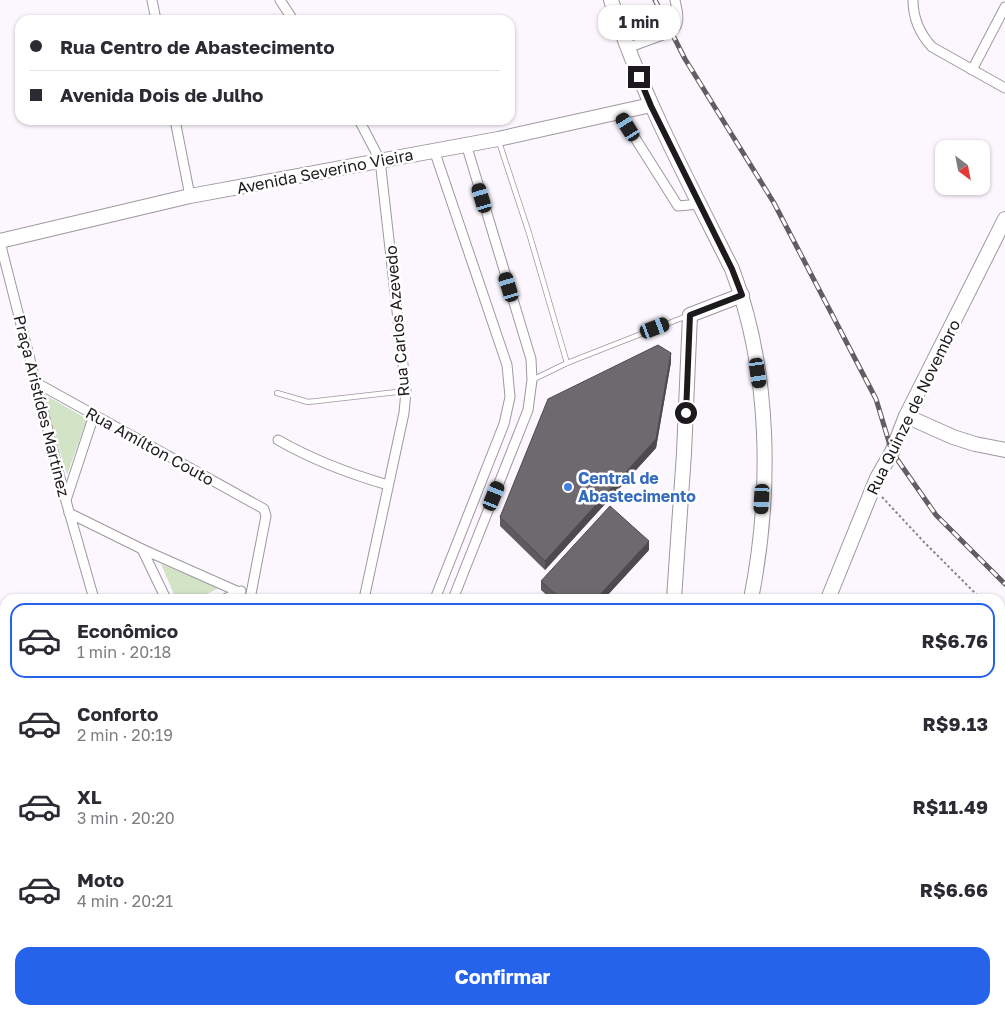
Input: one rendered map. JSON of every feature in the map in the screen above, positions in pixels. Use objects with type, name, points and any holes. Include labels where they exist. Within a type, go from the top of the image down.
[{"type":"street","points":[[152,0],[155,15]]},
{"type":"street","points":[[280,0],[290,15]]},
{"type":"street","points":[[611,0],[627,48],[651,106],[732,269],[742,295],[755,354],[764,430],[764,468],[760,530],[756,570],[751,594]]},
{"type":"street","points":[[627,48],[675,29],[678,18],[675,0]]},
{"type":"street","points":[[913,0],[916,22],[926,41],[932,47],[1005,88]]},
{"type":"street","points":[[972,70],[1005,7]]},
{"type":"street","name":"Avenida Severino Vieira","points":[[0,241],[190,196],[498,139],[651,106]]},
{"type":"street","points":[[618,112],[678,206],[700,204]]},
{"type":"street","points":[[176,125],[190,196]]},
{"type":"street","points":[[362,125],[380,160]]},
{"type":"street","points":[[455,594],[528,410],[532,380],[531,359],[466,144]]},
{"type":"street","points":[[434,150],[506,365],[510,397],[504,424],[437,594]]},
{"type":"street","name":"Rua Carlos Azevedo","points":[[365,594],[404,413],[406,392],[380,160]]},
{"type":"street","name":"Rua Quinze de Novembro","points":[[830,594],[906,416],[1005,219]]},
{"type":"street","name":"Praça Aristídes Martinez","points":[[0,241],[69,513],[93,594]]},
{"type":"street","points":[[674,594],[684,453],[690,315],[742,295]]},
{"type":"street","name":"Rua Amílton Couto","points":[[35,382],[266,511],[253,585]]},
{"type":"street","points":[[66,501],[94,415]]},
{"type":"street","points":[[906,416],[953,437],[1005,450]]},
{"type":"street","points":[[278,440],[301,453],[357,476],[388,485]]},
{"type":"street","points":[[69,513],[142,549],[240,592]]},
{"type":"street","points":[[142,549],[164,594]]},
{"type":"street","points":[[235,594],[253,585]]},
{"type":"street","points":[[251,594],[253,585]]},
{"type":"lane","points":[[498,139],[529,233],[567,363]]},
{"type":"lane","points":[[532,380],[567,363],[690,315]]},
{"type":"lane","points":[[277,393],[308,402],[406,392]]},
{"type":"path","points":[[874,488],[976,594]]},
{"type":"green space","points":[[42,393],[87,419],[67,475],[67,474]]},
{"type":"green space","points":[[161,564],[219,588],[207,594],[174,594]]},
{"type":"building","name":"Central de Abastecimento","points":[[658,345],[671,353],[656,439],[545,561],[500,517],[548,399]]},
{"type":"building","points":[[610,506],[649,541],[601,594],[555,594],[541,581]]},
{"type":"railway","points":[[655,0],[685,59],[774,203],[876,399],[892,452],[936,515],[1005,584]]},
{"type":"place","name":"Central de Abastecimento","points":[[568,487]]},
{"type":"route","points":[[639,77],[651,106],[732,269],[742,295],[690,315],[686,413]]}]
